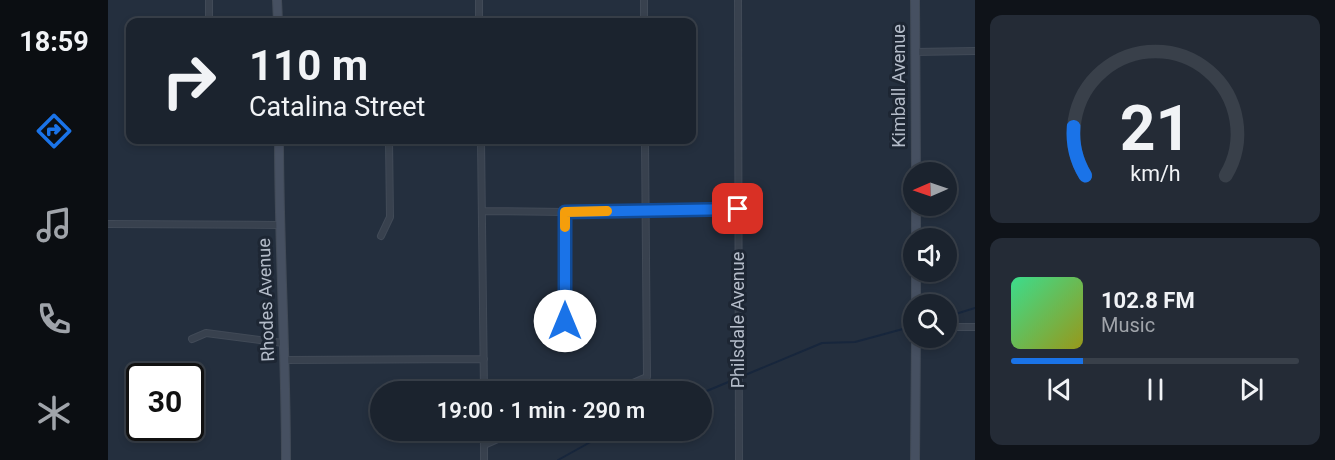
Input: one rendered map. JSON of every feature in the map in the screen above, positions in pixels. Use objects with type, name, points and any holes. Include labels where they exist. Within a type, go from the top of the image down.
[{"type":"main road","points":[[277,0],[278,18]]},
{"type":"main road","name":"Kimball Avenue","points":[[915,0],[916,162]]},
{"type":"main road","name":"Rhodes Avenue","points":[[279,144],[286,460]]},
{"type":"main road","points":[[915,460],[916,348]]},
{"type":"street","points":[[209,0],[209,18]]},
{"type":"street","points":[[479,0],[479,18]]},
{"type":"street","points":[[644,0],[644,18]]},
{"type":"street","name":"Philsdale Avenue","points":[[738,0],[739,460]]},
{"type":"street","points":[[915,52],[975,51]]},
{"type":"street","points":[[381,236],[390,217],[388,144]]},
{"type":"street","points":[[481,144],[484,381]]},
{"type":"street","points":[[638,381],[647,377],[645,144]]},
{"type":"street","points":[[483,211],[738,209]]},
{"type":"street","points":[[565,212],[565,321]]},
{"type":"street","points":[[108,224],[279,225]]},
{"type":"street","points":[[957,327],[975,327]]},
{"type":"street","points":[[192,339],[206,333],[283,343]]},
{"type":"street","points":[[285,360],[484,359]]},
{"type":"street","points":[[484,441],[484,460]]},
{"type":"street","points":[[484,445],[493,441]]},
{"type":"waterway","points":[[957,314],[975,308]]},
{"type":"waterway","points":[[712,389],[822,343],[855,342],[903,329]]},
{"type":"waterway","points":[[558,460],[592,441]]},
{"type":"slow traffic","points":[[565,227],[565,212],[607,211]]},
{"type":"route","points":[[565,321],[565,212],[738,209]]}]
